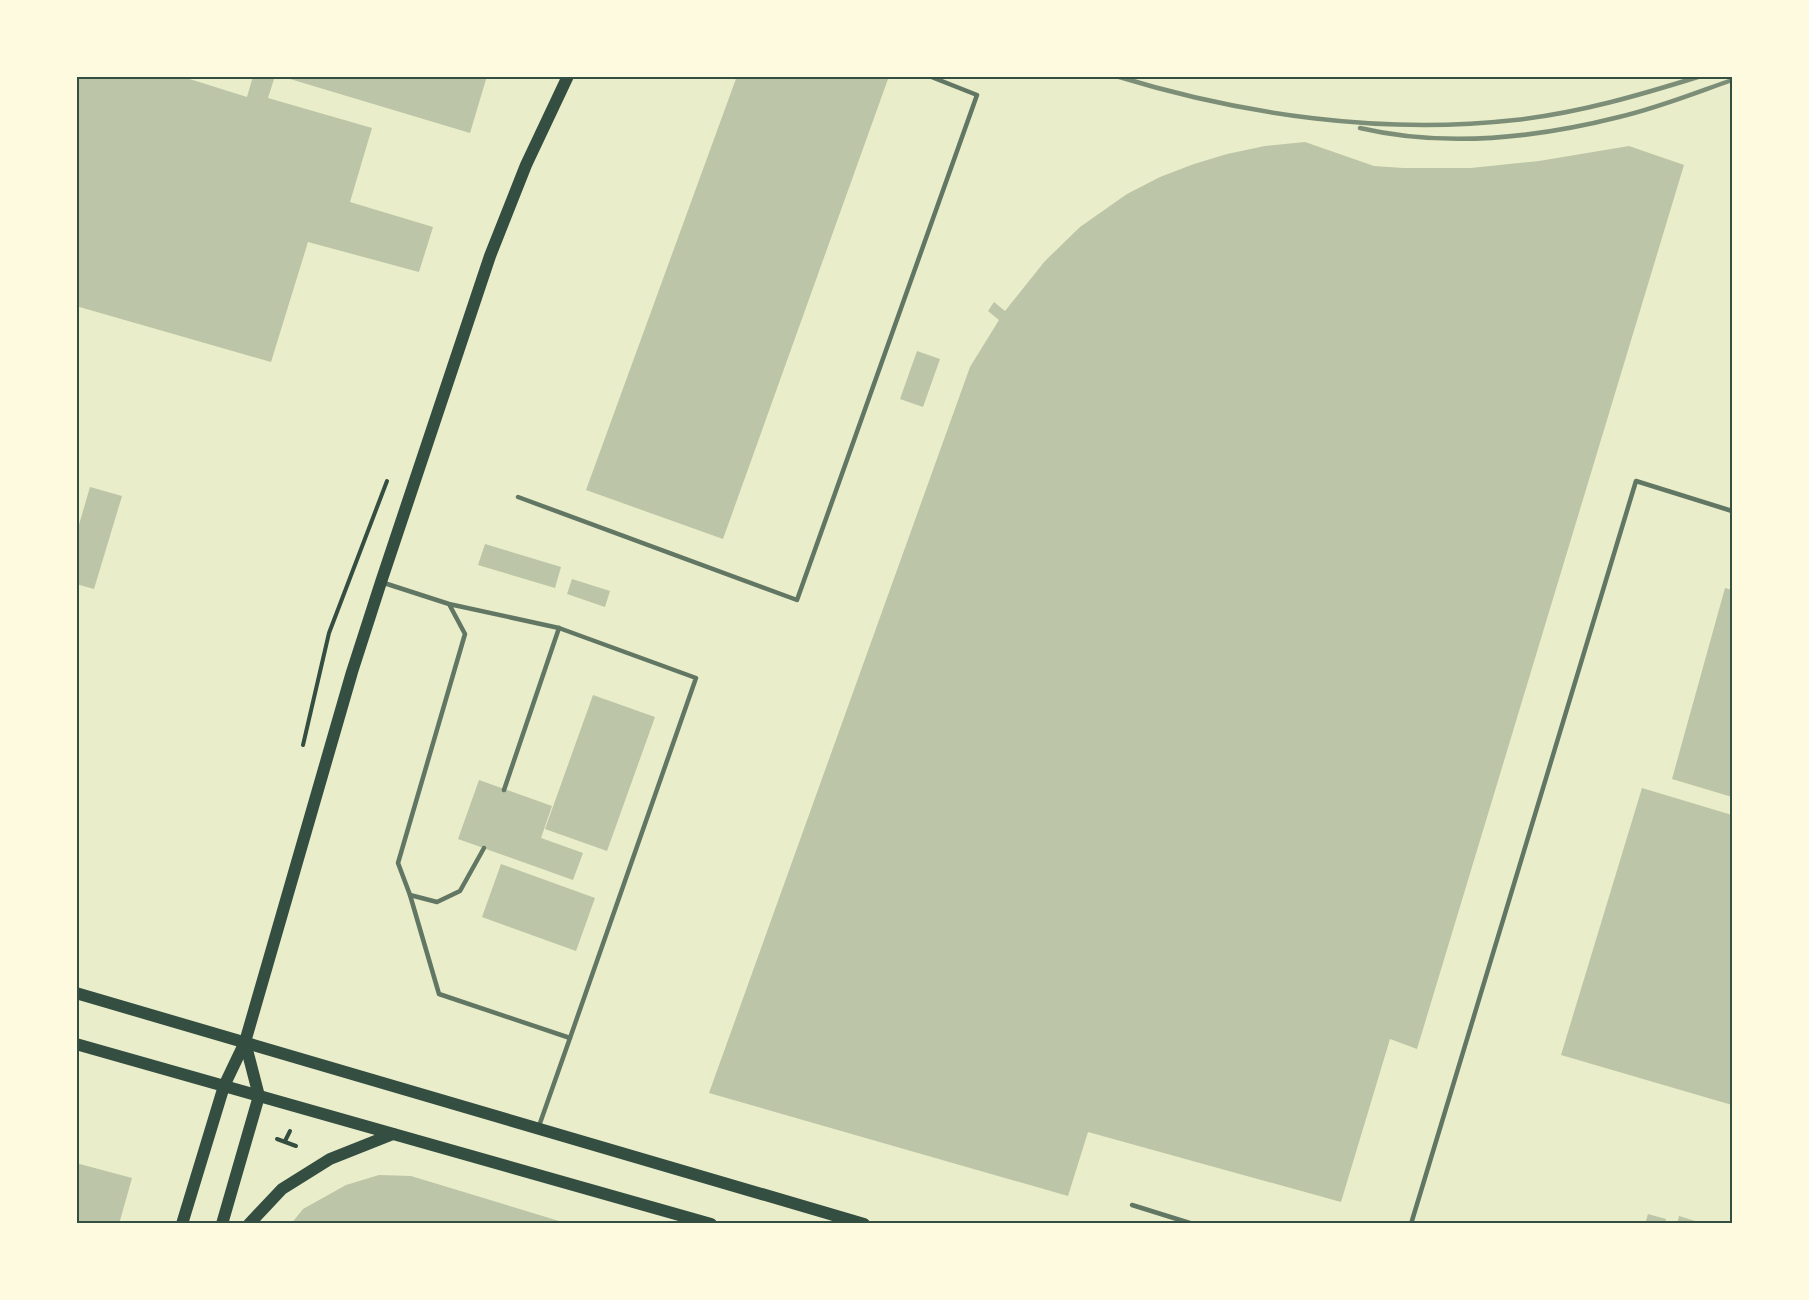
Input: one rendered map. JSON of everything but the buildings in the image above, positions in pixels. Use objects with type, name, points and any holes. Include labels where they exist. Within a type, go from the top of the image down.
[{"type":"main road","points":[[182,1224],[224,1086],[245,1042],[352,672],[490,256],[526,165],[568,76]]},
{"type":"main road","points":[[76,993],[864,1224]]},
{"type":"main road","points":[[222,1224],[260,1096],[245,1042]]},
{"type":"main road","points":[[76,1044],[711,1224]]},
{"type":"main road","points":[[249,1224],[282,1189],[330,1159],[393,1134]]},
{"type":"lane","points":[[518,497],[797,600],[977,96],[929,76]]},
{"type":"lane","points":[[1411,1224],[1636,481],[1732,511]]},
{"type":"lane","points":[[381,582],[449,604],[559,628],[696,678],[538,1129]]},
{"type":"lane","points":[[449,604],[465,634],[398,863],[410,895],[439,994],[570,1038]]},
{"type":"lane","points":[[504,790],[559,628]]},
{"type":"lane","points":[[410,895],[437,903],[460,891],[484,848]]},
{"type":"lane","points":[[1132,1205],[1193,1224]]},
{"type":"path","points":[[303,747],[328,633]]},
{"type":"path","points":[[285,1141],[290,1131]]},
{"type":"path","points":[[277,1139],[296,1146]]},
{"type":"railway","points":[[1116,76],[1164,90],[1263,111],[1364,123],[1414,125],[1465,124],[1539,117],[1609,102],[1701,76]]},
{"type":"railway","points":[[1360,128],[1425,138],[1490,138],[1523,135],[1588,124],[1634,113],[1732,80]]}]
